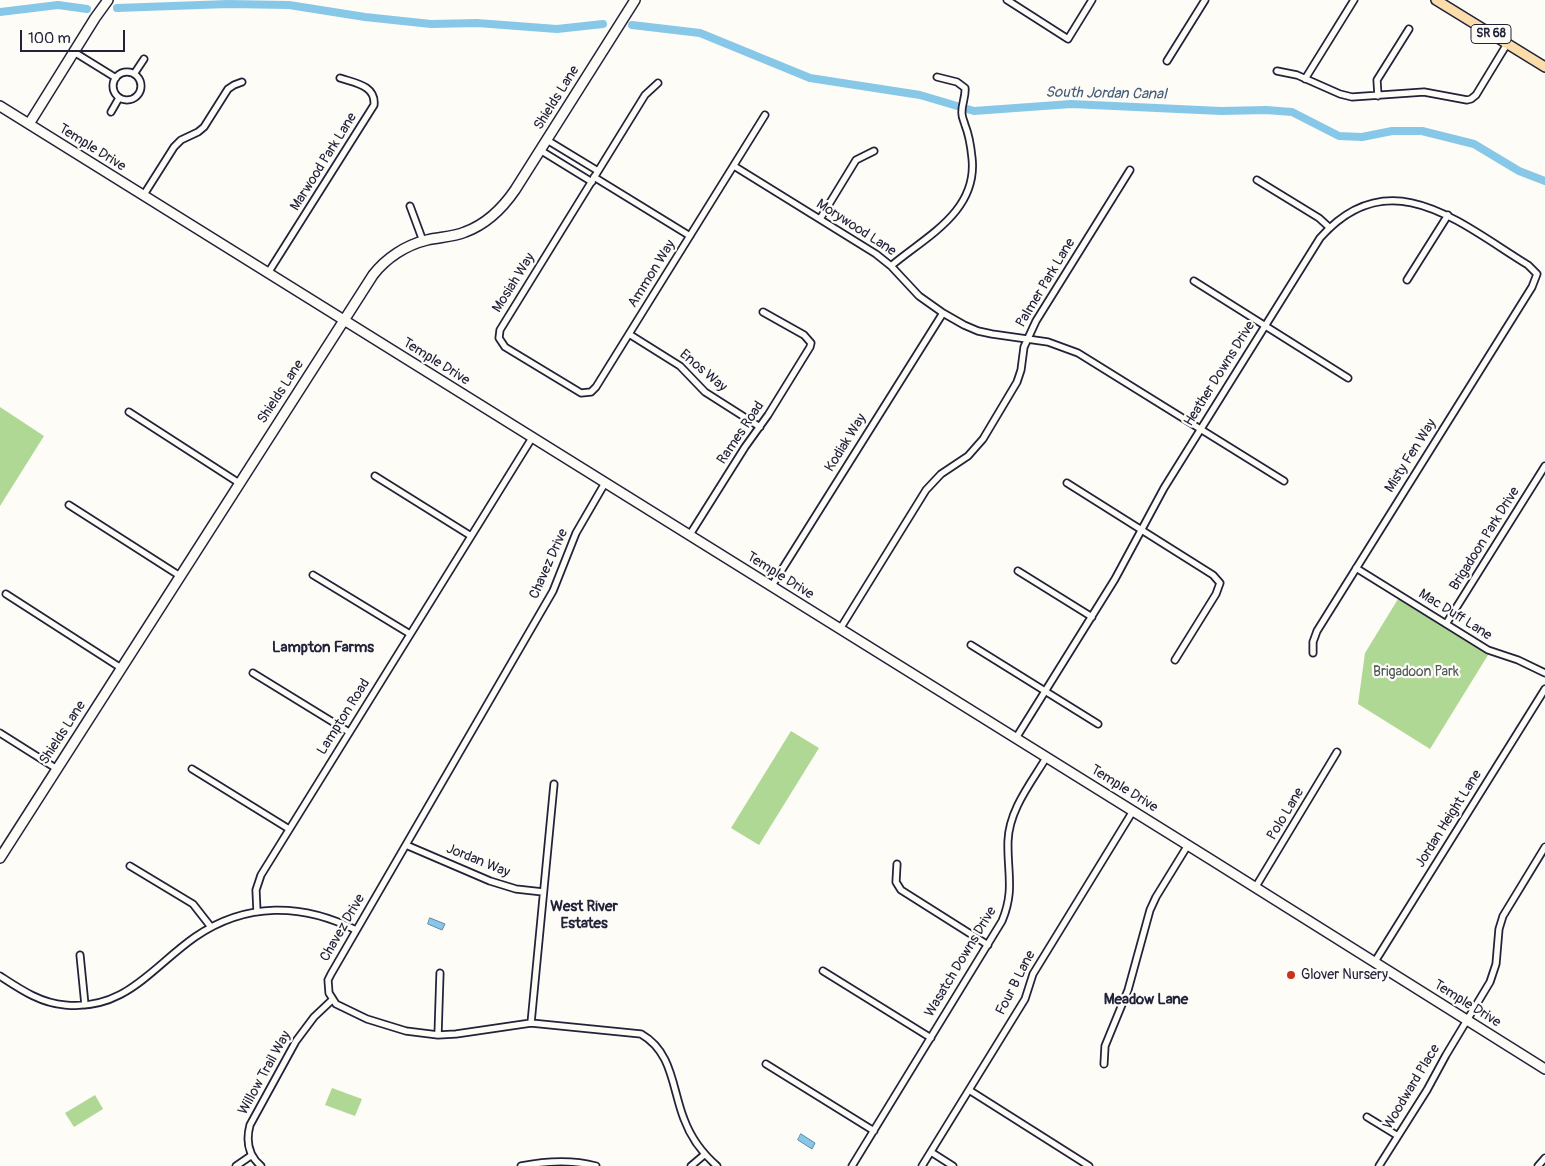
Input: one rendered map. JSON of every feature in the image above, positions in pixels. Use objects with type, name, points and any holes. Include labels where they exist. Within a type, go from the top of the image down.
[{"type":"main road","name":"SR 68","points":[[1436,0],[1545,68]]},
{"type":"street","points":[[29,124],[108,0]]},
{"type":"street","name":"Shields Lane","points":[[0,858],[376,270],[396,253],[423,241],[459,234],[475,228],[490,218],[510,198],[635,0]]},
{"type":"street","points":[[1006,0],[1068,39],[1092,0]]},
{"type":"street","points":[[1167,61],[1205,0]]},
{"type":"street","points":[[1306,79],[1354,0]]},
{"type":"street","points":[[1378,96],[1377,80],[1409,28]]},
{"type":"street","points":[[1277,71],[1306,79],[1346,96],[1358,98],[1424,92],[1462,100],[1471,99],[1476,95],[1507,44]]},
{"type":"street","points":[[74,52],[116,78]]},
{"type":"street","points":[[134,74],[144,59]]},
{"type":"street","points":[[122,73],[134,74],[140,81],[139,94],[128,100],[119,98],[114,91],[116,78],[122,73]]},
{"type":"street","points":[[891,266],[948,221],[964,198],[970,181],[973,159],[962,108],[966,92],[962,84],[937,77]]},
{"type":"street","name":"Marwood Park Lane","points":[[268,273],[374,105],[373,96],[368,88],[340,78]]},
{"type":"street","points":[[143,196],[174,147],[181,140],[201,130],[228,89],[242,82]]},
{"type":"street","points":[[595,177],[645,95],[658,83]]},
{"type":"street","points":[[111,112],[119,98]]},
{"type":"street","name":"Temple Drive","points":[[0,106],[1545,1069]]},
{"type":"street","name":"Ammon Way","points":[[588,393],[596,387],[765,115]]},
{"type":"street","points":[[547,140],[595,177]]},
{"type":"street","points":[[540,150],[595,177],[690,236]]},
{"type":"street","points":[[820,219],[856,160],[874,151]]},
{"type":"street","name":"Morywood Lane","points":[[734,166],[891,266],[919,296],[942,313],[978,331],[1048,342],[1078,353],[1284,481]]},
{"type":"street","name":"Palmer Park Lane","points":[[840,629],[926,490],[941,474],[968,456],[983,439],[1017,382],[1028,338],[1036,321],[1130,170]]},
{"type":"street","name":"Mosiah Way","points":[[588,393],[578,392],[505,347],[501,342],[499,334],[595,177]]},
{"type":"street","points":[[1257,180],[1319,218],[1330,228]]},
{"type":"street","name":"Heather Downs Drive","points":[[1016,738],[1123,565],[1164,488],[1200,429],[1312,251],[1330,228],[1340,219],[1362,208],[1383,202],[1415,202],[1448,215],[1528,265],[1537,274]]},
{"type":"street","points":[[410,206],[423,241]]},
{"type":"street","points":[[1407,280],[1448,215]]},
{"type":"street","name":"Misty Fen Way","points":[[1314,653],[1313,642],[1317,631],[1532,287],[1537,274]]},
{"type":"street","points":[[1194,281],[1348,378]]},
{"type":"street","name":"Rames Road","points":[[689,536],[744,447],[760,427],[808,352],[811,342],[804,335],[763,312]]},
{"type":"street","name":"Kodiak Way","points":[[771,587],[942,313]]},
{"type":"street","name":"Enos Way","points":[[629,334],[680,366],[705,392],[760,427]]},
{"type":"street","points":[[128,412],[240,483]]},
{"type":"street","name":"Lampton Road","points":[[257,912],[255,899],[258,882],[532,438]]},
{"type":"street","name":"Brigadoon Park Drive","points":[[1446,624],[1545,466]]},
{"type":"street","points":[[375,476],[471,536]]},
{"type":"street","name":"Chavez Drive","points":[[332,1000],[329,993],[328,980],[553,591],[576,533],[605,483]]},
{"type":"street","points":[[1067,484],[1213,575],[1220,583],[1216,594],[1175,660]]},
{"type":"street","points":[[69,505],[180,576]]},
{"type":"street","name":"Mac Duff Lane","points":[[1356,568],[1488,650],[1518,660],[1545,674]]},
{"type":"street","points":[[1018,571],[1092,616]]},
{"type":"street","points":[[313,575],[410,634]]},
{"type":"street","points":[[6,594],[121,668]]},
{"type":"street","points":[[971,645],[1098,724]]},
{"type":"street","points":[[253,673],[349,732]]},
{"type":"street","name":"Jordan Height Lane","points":[[1374,963],[1545,689]]},
{"type":"street","points":[[0,734],[57,769]]},
{"type":"street","name":"Polo Lane","points":[[1255,888],[1337,752]]},
{"type":"street","name":"Wasatch Downs Drive","points":[[852,1166],[1002,921],[1009,900],[1011,879],[1008,841],[1012,820],[1020,800],[1046,758]]},
{"type":"street","points":[[192,769],[289,829]]},
{"type":"street","points":[[531,1023],[554,784]]},
{"type":"street","name":"Four B Lane","points":[[922,1166],[1025,999],[1033,974],[1133,812]]},
{"type":"street","name":"Jordan Way","points":[[406,844],[490,881],[516,889],[543,892]]},
{"type":"street","points":[[1104,1064],[1105,1046],[1128,990],[1153,903],[1188,845]]},
{"type":"street","name":"Woodward Place","points":[[1379,1166],[1427,1090],[1490,982],[1498,954],[1499,929],[1503,916],[1545,847]]},
{"type":"street","points":[[897,864],[896,882],[901,890],[988,944]]},
{"type":"street","points":[[130,866],[193,904],[211,927]]},
{"type":"street","points":[[0,976],[25,992],[45,1000],[65,1005],[85,1005],[100,1003],[128,992],[194,938],[211,927],[241,915],[276,910],[308,912],[335,920],[356,930]]},
{"type":"street","points":[[80,955],[85,1005]]},
{"type":"street","points":[[823,971],[931,1038]]},
{"type":"street","points":[[438,1035],[440,974]]},
{"type":"street","points":[[332,1000],[351,1012],[385,1026],[438,1035],[474,1033],[531,1023],[632,1032],[645,1037],[651,1041],[667,1061],[683,1118],[704,1154],[717,1166]]},
{"type":"street","name":"Willow Trail Way","points":[[252,1155],[249,1148],[248,1132],[253,1118],[296,1041],[314,1017],[332,1000]]},
{"type":"street","points":[[766,1064],[874,1130]]},
{"type":"street","points":[[969,1090],[1089,1166]]},
{"type":"street","points":[[1367,1117],[1398,1136]]},
{"type":"street","points":[[931,1152],[953,1166]]},
{"type":"street","points":[[692,1166],[704,1154]]},
{"type":"street","points":[[236,1166],[252,1155],[261,1166]]},
{"type":"street","points":[[1538,1166],[1545,1158]]},
{"type":"street","points":[[521,1166],[548,1161],[596,1166]]},
{"type":"green space","points":[[0,407],[44,436],[0,506]]},
{"type":"green space","name":"Brigadoon Park","points":[[1398,599],[1488,655],[1430,749],[1358,704],[1365,653]]},
{"type":"green space","points":[[791,731],[819,748],[759,845],[731,828]]},
{"type":"green space","points":[[332,1088],[362,1099],[355,1116],[325,1105]]},
{"type":"green space","points":[[95,1095],[103,1109],[74,1127],[65,1113]]},
{"type":"water","points":[[430,918],[445,924],[442,930],[428,924]]},
{"type":"water","points":[[801,1134],[815,1143],[812,1149],[798,1140]]},
{"type":"waterway","name":"South Jordan Canal","points":[[117,8],[228,4],[289,5],[365,17],[431,24],[477,23],[557,29],[603,24]]},
{"type":"waterway","name":"South Jordan Canal","points":[[0,12],[58,5],[87,9]]},
{"type":"waterway","name":"South Jordan Canal","points":[[632,25],[700,33],[810,78],[920,95],[974,111],[1071,104],[1221,111],[1266,110],[1292,112],[1339,136],[1362,137],[1392,131],[1422,131],[1474,144],[1519,171],[1545,181]]},
{"type":"place","name":"Glover Nursery","points":[[1291,975]]},
{"type":"district","name":"Lampton Farms","points":[[323,648]]},
{"type":"district","name":"West River Estates","points":[[584,916]]},
{"type":"district","name":"Meadow Lane","points":[[1146,1000]]}]
